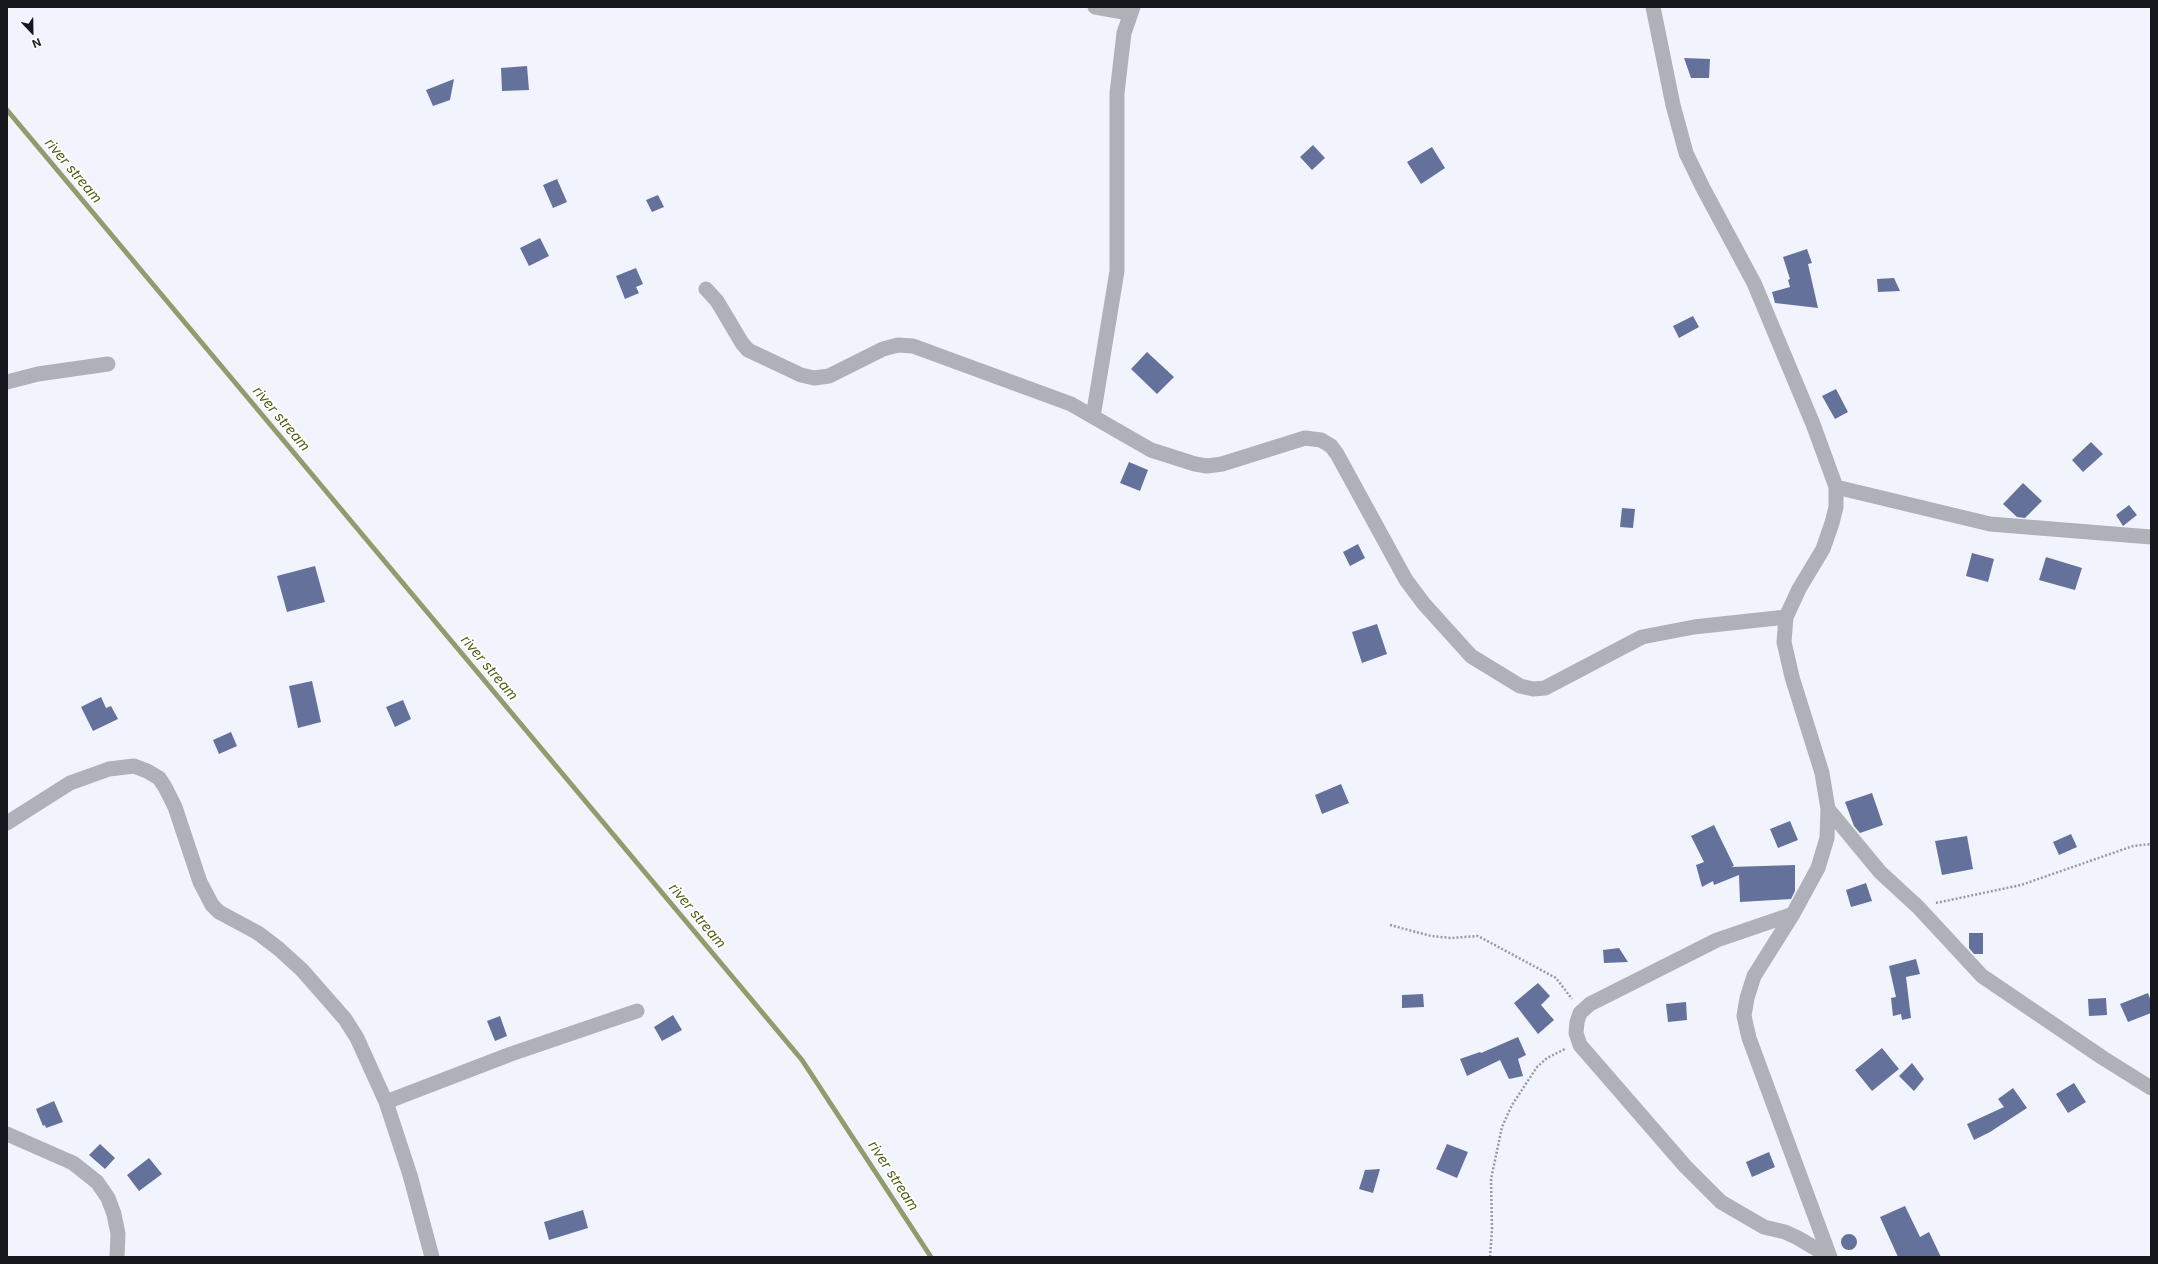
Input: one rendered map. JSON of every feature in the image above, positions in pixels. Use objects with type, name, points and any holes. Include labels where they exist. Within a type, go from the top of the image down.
[{"type":"street","points":[[1093,417],[1117,271],[1117,93],[1124,33],[1131,10],[1095,7]]},
{"type":"street","points":[[1653,7],[1673,105],[1686,153],[1754,283],[1813,424],[1836,487],[1836,507],[1832,523],[1823,549],[1799,589],[1786,617],[1784,642],[1792,677],[1822,773],[1828,810],[1827,838],[1818,868],[1793,914],[1754,976],[1747,998],[1744,1016],[1749,1038],[1830,1257]]},
{"type":"street","points":[[706,288],[717,301],[742,343],[748,350],[801,375],[814,378],[829,376],[883,349],[898,345],[913,346],[1071,404],[1151,450],[1195,464],[1207,466],[1222,464],[1306,438],[1321,440],[1331,446],[1337,454],[1406,580],[1424,604],[1471,656],[1520,686],[1533,690],[1545,688],[1642,637],[1694,627],[1786,617]]},
{"type":"street","points":[[7,382],[38,374],[108,364]]},
{"type":"street","points":[[1836,487],[1990,524],[2151,537]]},
{"type":"street","points":[[7,823],[70,783],[109,769],[134,766],[147,770],[159,778],[165,786],[175,807],[200,882],[212,905],[219,912],[258,933],[279,949],[307,975],[345,1019],[357,1038],[386,1102],[410,1175],[432,1257]]},
{"type":"street","points":[[1828,810],[1880,872],[1918,907],[1982,976],[2102,1058],[2151,1088]]},
{"type":"street","points":[[1793,914],[1717,940],[1590,1004],[1580,1013],[1576,1033],[1580,1045],[1685,1166],[1721,1202],[1764,1228],[1785,1232],[1830,1257]]},
{"type":"street","points":[[386,1102],[504,1057],[636,1011]]},
{"type":"street","points":[[7,1134],[73,1163],[97,1182],[108,1198],[114,1214],[118,1234],[117,1257]]},
{"type":"path","points":[[1918,907],[2021,885],[2134,846],[2151,844]]},
{"type":"path","points":[[1390,925],[1431,936],[1451,938],[1478,936],[1556,978],[1567,991],[1580,1013]]},
{"type":"path","points":[[1490,1257],[1492,1229],[1491,1179],[1502,1127],[1512,1106],[1537,1067],[1558,1051],[1580,1045]]},
{"type":"building","points":[[1684,58],[1710,59],[1709,78],[1691,78]]},
{"type":"building","points":[[527,66],[529,90],[502,91],[501,68]]},
{"type":"building","points":[[454,79],[450,100],[433,106],[426,90]]},
{"type":"building","points":[[1313,145],[1325,158],[1312,170],[1300,157]]},
{"type":"building","points":[[1432,147],[1445,168],[1421,184],[1407,162]]},
{"type":"building","points":[[557,179],[567,202],[553,208],[543,185]]},
{"type":"building","points":[[658,195],[664,207],[652,212],[646,200]]},
{"type":"building","points":[[540,238],[549,256],[529,266],[520,248]]},
{"type":"building","points":[[1807,249],[1812,263],[1808,264],[1818,308],[1775,303],[1772,292],[1790,287],[1788,280],[1790,279],[1783,257]]},
{"type":"building","points":[[636,268],[643,284],[636,287],[639,293],[625,299],[616,276]]},
{"type":"building","points":[[1894,278],[1900,291],[1878,292],[1877,279]]},
{"type":"building","points":[[1693,316],[1699,327],[1679,338],[1673,326]]},
{"type":"building","points":[[1147,352],[1174,377],[1157,394],[1131,369]]},
{"type":"building","points":[[1836,389],[1848,412],[1835,419],[1822,396]]},
{"type":"building","points":[[2091,442],[2103,454],[2083,472],[2072,460]]},
{"type":"building","points":[[1129,462],[1148,470],[1140,491],[1120,483]]},
{"type":"building","points":[[2023,483],[2042,501],[2025,518],[2017,517],[2003,504]]},
{"type":"building","points":[[2129,505],[2137,515],[2123,526],[2116,515]]},
{"type":"building","points":[[1622,508],[1635,509],[1633,528],[1620,527]]},
{"type":"building","points":[[1358,544],[1365,558],[1350,566],[1343,552]]},
{"type":"building","points":[[1972,553],[1994,559],[1988,582],[1966,576]]},
{"type":"building","points":[[2046,557],[2082,568],[2075,590],[2039,580]]},
{"type":"building","points":[[315,566],[325,602],[287,612],[277,576]]},
{"type":"building","points":[[1377,624],[1387,654],[1362,663],[1352,632]]},
{"type":"building","points":[[312,681],[321,722],[298,728],[289,686]]},
{"type":"building","points":[[101,697],[106,708],[111,706],[118,719],[93,731],[81,707]]},
{"type":"building","points":[[403,700],[411,719],[395,727],[386,707]]},
{"type":"building","points":[[231,732],[237,746],[219,754],[213,740]]},
{"type":"building","points":[[1341,784],[1349,803],[1322,814],[1315,795]]},
{"type":"building","points":[[1872,793],[1883,825],[1860,833],[1854,826],[1845,802]]},
{"type":"building","points":[[1790,821],[1798,840],[1778,848],[1770,829]]},
{"type":"building","points":[[1714,825],[1734,866],[1731,867],[1795,865],[1795,891],[1791,899],[1740,902],[1739,875],[1714,885],[1713,881],[1702,887],[1696,865],[1704,862],[1691,836]]},
{"type":"building","points":[[2071,834],[2077,847],[2059,855],[2053,842]]},
{"type":"building","points":[[1967,836],[1973,869],[1942,875],[1935,841]]},
{"type":"building","points":[[1866,883],[1872,901],[1851,907],[1846,890]]},
{"type":"building","points":[[1969,933],[1983,933],[1983,954],[1974,954],[1969,948]]},
{"type":"building","points":[[1619,948],[1628,962],[1604,963],[1603,950]]},
{"type":"building","points":[[1916,959],[1920,974],[1906,977],[1911,1018],[1902,1020],[1901,1014],[1893,1016],[1891,998],[1896,997],[1889,966]]},
{"type":"building","points":[[1538,983],[1550,996],[1541,1005],[1554,1020],[1538,1034],[1514,1003]]},
{"type":"building","points":[[2148,993],[2151,1001],[2151,1013],[2128,1022],[2120,1004]]},
{"type":"building","points":[[1423,994],[1424,1007],[1402,1008],[1402,995]]},
{"type":"building","points":[[2106,998],[2107,1015],[2089,1016],[2088,999]]},
{"type":"building","points":[[1686,1002],[1687,1020],[1668,1022],[1666,1004]]},
{"type":"building","points":[[673,1015],[682,1030],[662,1041],[654,1027]]},
{"type":"building","points":[[500,1016],[507,1036],[495,1041],[487,1021]]},
{"type":"building","points":[[1518,1037],[1526,1055],[1518,1059],[1523,1076],[1509,1079],[1500,1060],[1467,1076],[1460,1059],[1480,1052],[1481,1053]]},
{"type":"building","points":[[1882,1048],[1899,1069],[1872,1091],[1855,1070]]},
{"type":"building","points":[[1912,1063],[1924,1079],[1914,1091],[1899,1076]]},
{"type":"building","points":[[2074,1083],[2086,1102],[2068,1113],[2056,1094]]},
{"type":"building","points":[[2013,1088],[2027,1108],[1990,1132],[1974,1140],[1967,1124],[2004,1107],[1998,1099]]},
{"type":"building","points":[[54,1101],[63,1122],[46,1128],[45,1125],[43,1126],[36,1109]]},
{"type":"building","points":[[100,1144],[115,1158],[105,1169],[89,1155]]},
{"type":"building","points":[[1447,1144],[1468,1152],[1457,1178],[1436,1169]]},
{"type":"building","points":[[1769,1152],[1775,1167],[1752,1177],[1746,1162]]},
{"type":"building","points":[[149,1158],[162,1174],[139,1191],[127,1175]]},
{"type":"building","points":[[1380,1169],[1373,1193],[1359,1189],[1365,1170]]},
{"type":"building","points":[[1905,1206],[1920,1237],[1929,1232],[1941,1257],[1898,1257],[1880,1217]]},
{"type":"building","points":[[583,1210],[588,1228],[549,1240],[544,1222]]},
{"type":"building","points":[[1849,1234],[1856,1239],[1857,1242],[1852,1249],[1849,1250],[1842,1245],[1841,1242],[1846,1235]]},
{"type":"waterway","name":"river stream","points":[[7,110],[802,1060],[931,1257]]}]
